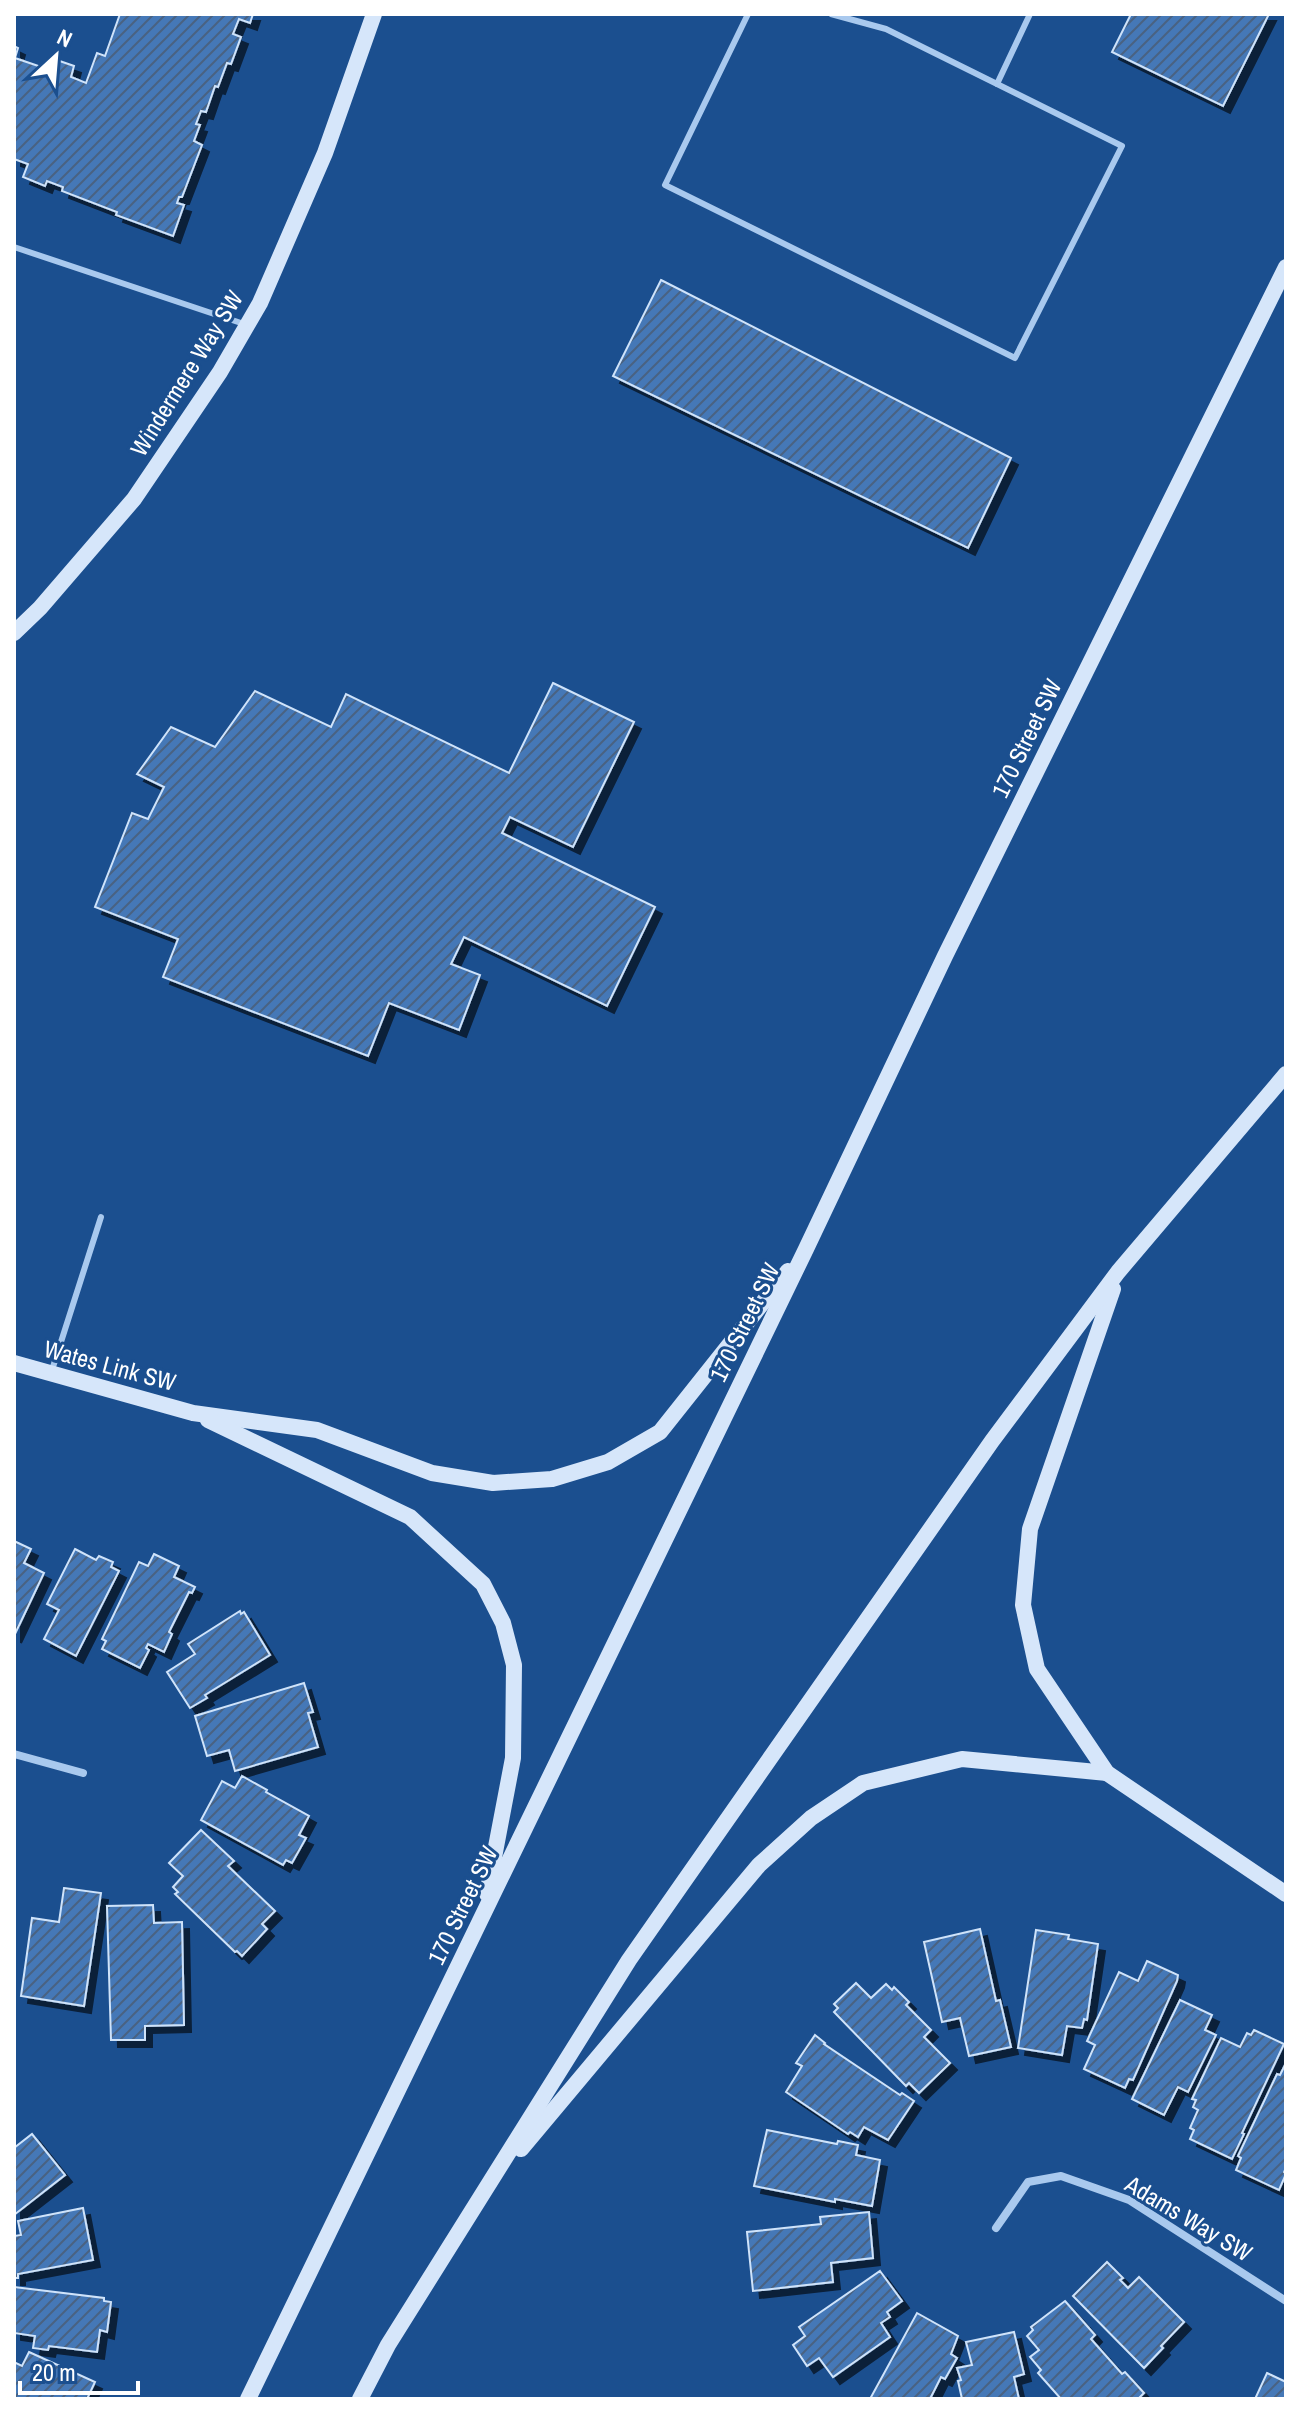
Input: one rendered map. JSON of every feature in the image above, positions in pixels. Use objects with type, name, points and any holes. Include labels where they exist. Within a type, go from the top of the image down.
[{"type":"main road","name":"Windermere Way SW","points":[[14,633],[40,608],[134,499],[220,372],[260,303],[325,153],[374,14]]},
{"type":"main road","name":"170 Street SW","points":[[248,2399],[945,956],[1286,267]]},
{"type":"main road","points":[[360,2399],[388,2345],[646,1936],[992,1441],[1118,1272],[1286,1074]]},
{"type":"main road","points":[[193,1413],[317,1430],[432,1473],[493,1483],[552,1479],[608,1462],[660,1432],[806,1249]]},
{"type":"main road","points":[[1118,1272],[1030,1529],[1023,1605],[1037,1669],[1107,1773],[1286,1894]]},
{"type":"main road","name":"Wates Link SW","points":[[14,1363],[193,1413]]},
{"type":"main road","points":[[193,1413],[410,1517],[483,1584],[503,1623],[514,1665],[513,1758],[483,1916]]},
{"type":"main road","points":[[482,2195],[759,1865],[811,1818],[863,1783],[962,1759],[1107,1773]]},
{"type":"street","points":[[14,1754],[83,1773]]},
{"type":"street","name":"Adams Way SW","points":[[996,2228],[1028,2182],[1061,2176],[1129,2200],[1286,2301]]},
{"type":"lane","points":[[748,14],[665,185],[1015,358],[1122,146],[886,29],[831,14]]},
{"type":"lane","points":[[997,84],[1030,14]]},
{"type":"lane","points":[[14,247],[247,325]]},
{"type":"lane","points":[[51,1373],[101,1217]]},
{"type":"building","points":[[120,14],[253,14],[250,23],[239,19],[233,34],[241,37],[231,64],[227,63],[206,112],[201,111],[196,124],[200,125],[194,141],[202,145],[177,203],[184,205],[173,236],[62,191],[63,187],[47,181],[45,186],[23,177],[28,164],[14,159],[14,46],[18,48],[15,58],[50,70],[54,59],[74,66],[71,77],[86,83],[97,53],[105,56]]},
{"type":"building","points":[[1131,14],[1269,14],[1223,106],[1112,52]]},
{"type":"building","points":[[661,280],[1011,458],[968,548],[613,376]]},
{"type":"building","points":[[553,683],[634,722],[573,847],[510,817],[502,833],[655,907],[607,1006],[464,937],[451,964],[480,975],[459,1030],[389,1003],[368,1056],[163,977],[178,939],[95,907],[132,813],[148,819],[164,787],[137,774],[171,727],[215,747],[255,691],[331,727],[346,694],[509,773]]},
{"type":"building","points":[[14,1541],[31,1549],[24,1563],[44,1573],[14,1636]]},
{"type":"building","points":[[75,1549],[96,1560],[99,1556],[113,1562],[111,1567],[119,1571],[76,1656],[44,1639],[59,1610],[47,1604]]},
{"type":"building","points":[[154,1554],[179,1566],[174,1577],[195,1587],[192,1593],[189,1592],[169,1632],[172,1634],[164,1652],[148,1644],[146,1648],[149,1650],[140,1668],[102,1649],[106,1641],[102,1639],[139,1562],[148,1566]]},
{"type":"building","points":[[240,1611],[241,1614],[244,1612],[270,1655],[205,1695],[207,1698],[190,1708],[167,1672],[195,1654],[188,1644]]},
{"type":"building","points":[[304,1683],[313,1712],[308,1713],[318,1747],[235,1771],[229,1750],[207,1756],[195,1716]]},
{"type":"building","points":[[242,1776],[309,1816],[299,1835],[306,1838],[292,1863],[286,1860],[283,1865],[201,1820],[222,1781],[235,1788]]},
{"type":"building","points":[[201,1830],[234,1861],[228,1866],[275,1911],[262,1924],[267,1929],[242,1956],[175,1894],[178,1892],[173,1887],[183,1876],[169,1863]]},
{"type":"building","points":[[64,1888],[101,1893],[84,2006],[21,1996],[32,1918],[59,1922]]},
{"type":"building","points":[[153,1905],[154,1923],[182,1922],[184,2025],[145,2026],[145,2040],[111,2040],[107,1906]]},
{"type":"building","points":[[980,1929],[996,2001],[1000,2000],[1011,2047],[969,2056],[960,2018],[942,2022],[924,1942]]},
{"type":"building","points":[[1036,1930],[1098,1944],[1087,2020],[1084,2019],[1082,2028],[1067,2026],[1062,2055],[1018,2048]]},
{"type":"building","points":[[1147,1961],[1178,1975],[1177,1981],[1133,2080],[1129,2079],[1125,2088],[1084,2069],[1095,2045],[1087,2041],[1119,1972],[1138,1981]]},
{"type":"building","points":[[856,1983],[871,1998],[886,1984],[892,1990],[894,1987],[909,2002],[906,2005],[931,2030],[924,2037],[950,2063],[919,2093],[909,2083],[906,2086],[834,2012],[838,2008],[834,2004]]},
{"type":"building","points":[[1180,2000],[1212,2015],[1205,2030],[1216,2035],[1188,2092],[1178,2087],[1164,2115],[1132,2099]]},
{"type":"building","points":[[1254,2030],[1284,2044],[1232,2159],[1190,2139],[1194,2130],[1190,2128],[1198,2110],[1193,2107],[1196,2100],[1192,2099],[1221,2038],[1240,2047],[1247,2033],[1251,2035]]},
{"type":"building","points":[[815,2035],[900,2095],[902,2093],[914,2101],[888,2140],[864,2127],[858,2137],[850,2132],[848,2134],[786,2092],[802,2066],[796,2063]]},
{"type":"building","points":[[1286,2063],[1286,2174],[1279,2190],[1236,2170],[1241,2158],[1238,2156],[1277,2074],[1280,2075]]},
{"type":"building","points":[[767,2130],[837,2144],[838,2141],[858,2145],[856,2155],[880,2160],[872,2206],[754,2186]]},
{"type":"building","points":[[32,2134],[65,2175],[14,2215],[14,2148]]},
{"type":"building","points":[[83,2208],[93,2260],[18,2274],[18,2278],[14,2278],[14,2236],[21,2235],[18,2221]]},
{"type":"building","points":[[869,2212],[873,2258],[831,2263],[833,2282],[753,2291],[747,2232],[821,2224],[820,2217]]},
{"type":"building","points":[[1107,2262],[1128,2288],[1139,2277],[1184,2322],[1144,2368],[1073,2296]]},
{"type":"building","points":[[880,2271],[902,2301],[887,2312],[890,2317],[881,2323],[890,2337],[833,2377],[819,2358],[807,2366],[793,2345],[805,2336],[799,2327]]},
{"type":"building","points":[[14,2287],[104,2298],[104,2301],[111,2302],[107,2332],[100,2330],[97,2352],[49,2346],[48,2350],[33,2348],[35,2336],[14,2333]]},
{"type":"building","points":[[1065,2301],[1095,2335],[1091,2339],[1144,2393],[1138,2399],[1061,2399],[1038,2373],[1041,2370],[1030,2357],[1039,2350],[1027,2336],[1033,2330],[1031,2327]]},
{"type":"building","points":[[917,2313],[958,2336],[951,2354],[957,2358],[945,2379],[941,2377],[930,2399],[870,2399]]},
{"type":"building","points":[[1014,2332],[1024,2374],[1014,2377],[1019,2399],[962,2399],[957,2368],[972,2365],[966,2342]]},
{"type":"building","points":[[29,2352],[95,2382],[87,2399],[14,2399],[14,2362],[22,2366]]},
{"type":"building","points":[[1267,2373],[1286,2382],[1286,2399],[1255,2399]]}]
